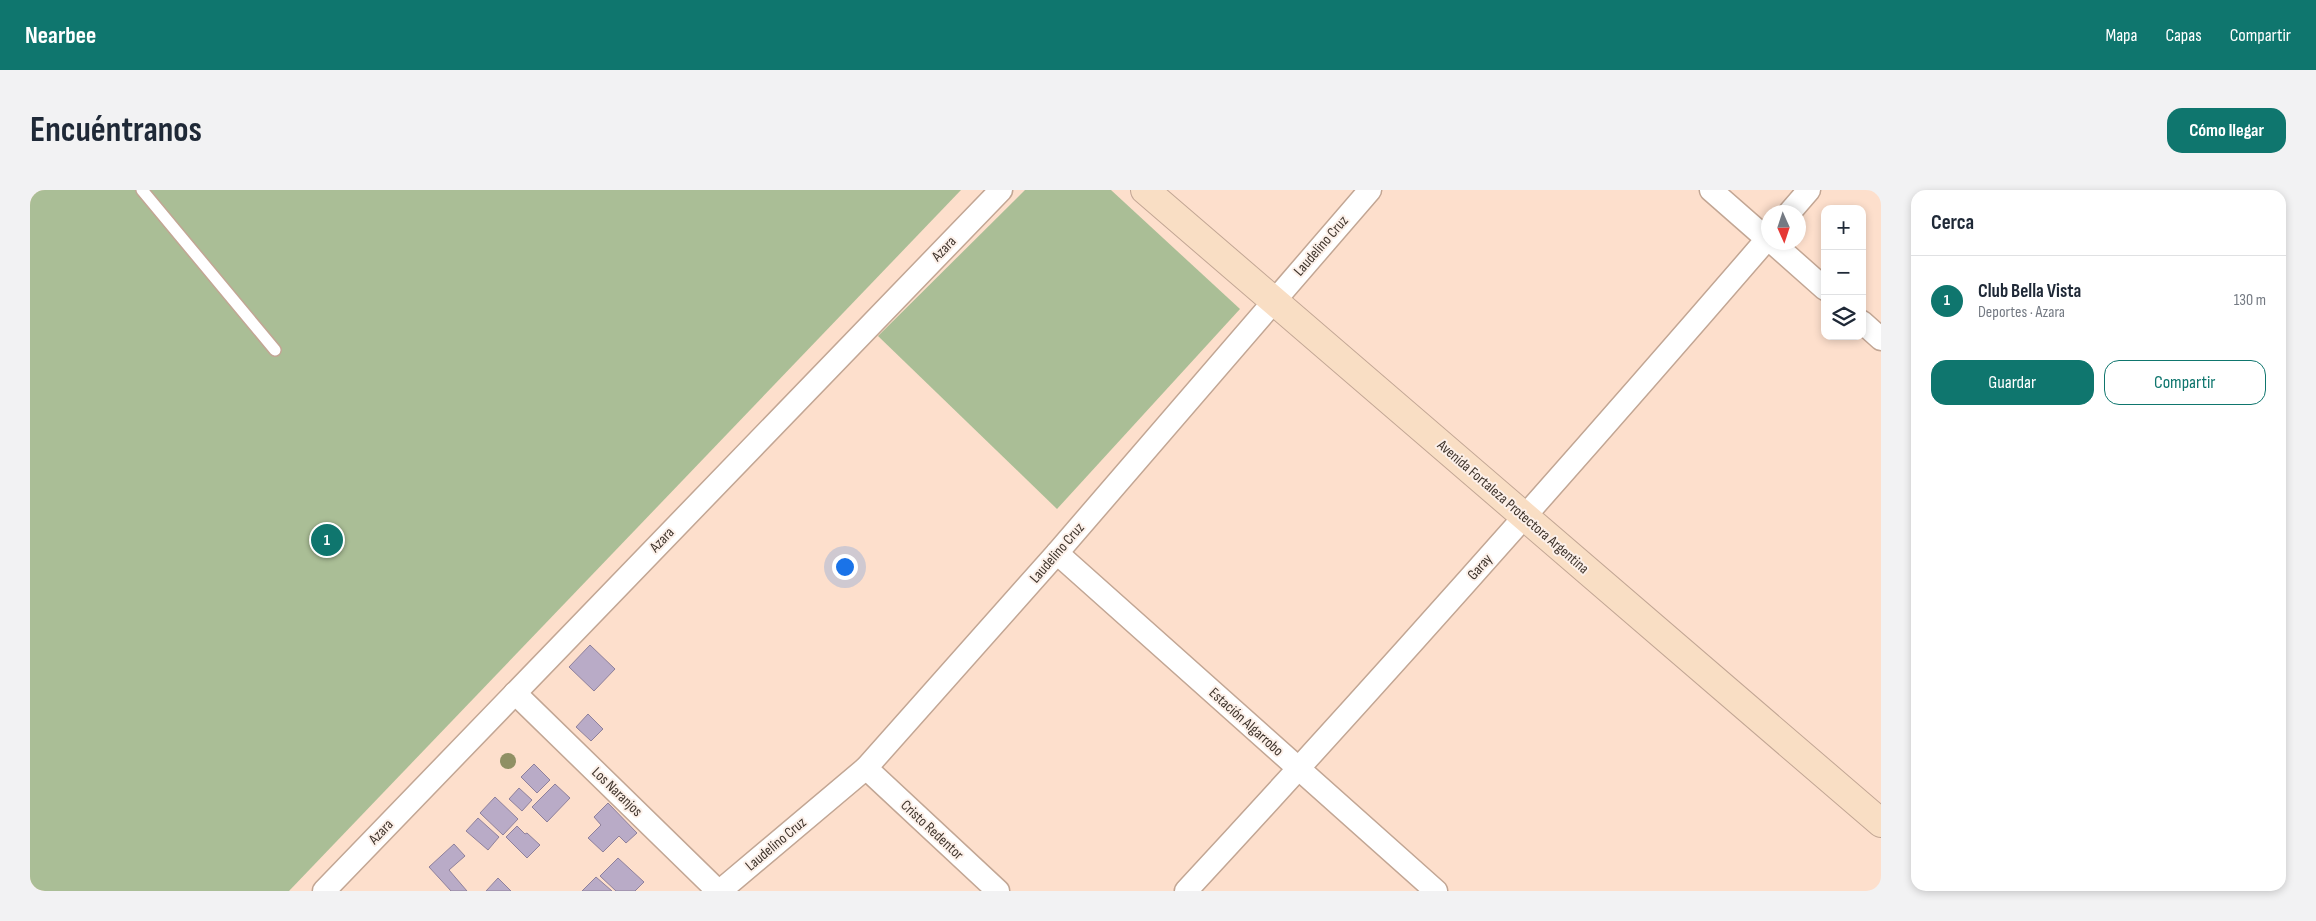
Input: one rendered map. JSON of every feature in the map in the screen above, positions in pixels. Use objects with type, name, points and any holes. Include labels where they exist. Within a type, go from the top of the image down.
[{"type":"main road","name":"Avenida Fortaleza Protectora Argentina","points":[[1145,190],[1881,823]]},
{"type":"street","name":"Azara","points":[[324,891],[1001,190]]},
{"type":"street","name":"Laudelino Cruz","points":[[719,891],[866,768],[1057,553],[1370,190]]},
{"type":"street","points":[[1711,190],[1761,233]]},
{"type":"street","points":[[1796,205],[1809,190]]},
{"type":"street","name":"Garay","points":[[1186,891],[1299,769],[1761,249]]},
{"type":"street","points":[[1780,250],[1821,286]]},
{"type":"street","points":[[1866,325],[1881,338]]},
{"type":"street","name":"Estación Algarrobo","points":[[1057,553],[1436,891]]},
{"type":"street","name":"Los Naranjos","points":[[515,693],[719,891]]},
{"type":"street","name":"Cristo Redentor","points":[[866,768],[998,891]]},
{"type":"lane","points":[[142,190],[275,350]]},
{"type":"green space","points":[[30,190],[961,190],[289,891],[30,891]]},
{"type":"green space","points":[[1025,190],[1111,190],[1240,309],[1057,509],[878,336]]},
{"type":"building","points":[[590,645],[615,669],[594,691],[569,667]]},
{"type":"building","points":[[588,714],[603,729],[591,741],[576,727]]},
{"type":"building","points":[[534,764],[550,780],[537,793],[521,777]]},
{"type":"building","points":[[555,784],[570,798],[547,822],[532,807]]},
{"type":"building","points":[[519,788],[532,800],[522,811],[509,799]]},
{"type":"building","points":[[495,797],[518,819],[503,835],[480,813]]},
{"type":"building","points":[[608,803],[637,833],[626,843],[619,836],[603,852],[588,838],[601,825],[594,817]]},
{"type":"building","points":[[478,818],[499,837],[488,850],[466,831]]},
{"type":"building","points":[[517,826],[540,845],[527,858],[506,837]]},
{"type":"building","points":[[454,844],[465,856],[449,870],[467,891],[451,891],[429,867]]},
{"type":"building","points":[[618,858],[644,882],[635,891],[616,891],[600,876]]},
{"type":"building","points":[[596,877],[612,891],[582,891]]},
{"type":"building","points":[[498,878],[511,891],[486,891]]},
{"type":"place","name":"Club Bella Vista","points":[[327,540]]}]
